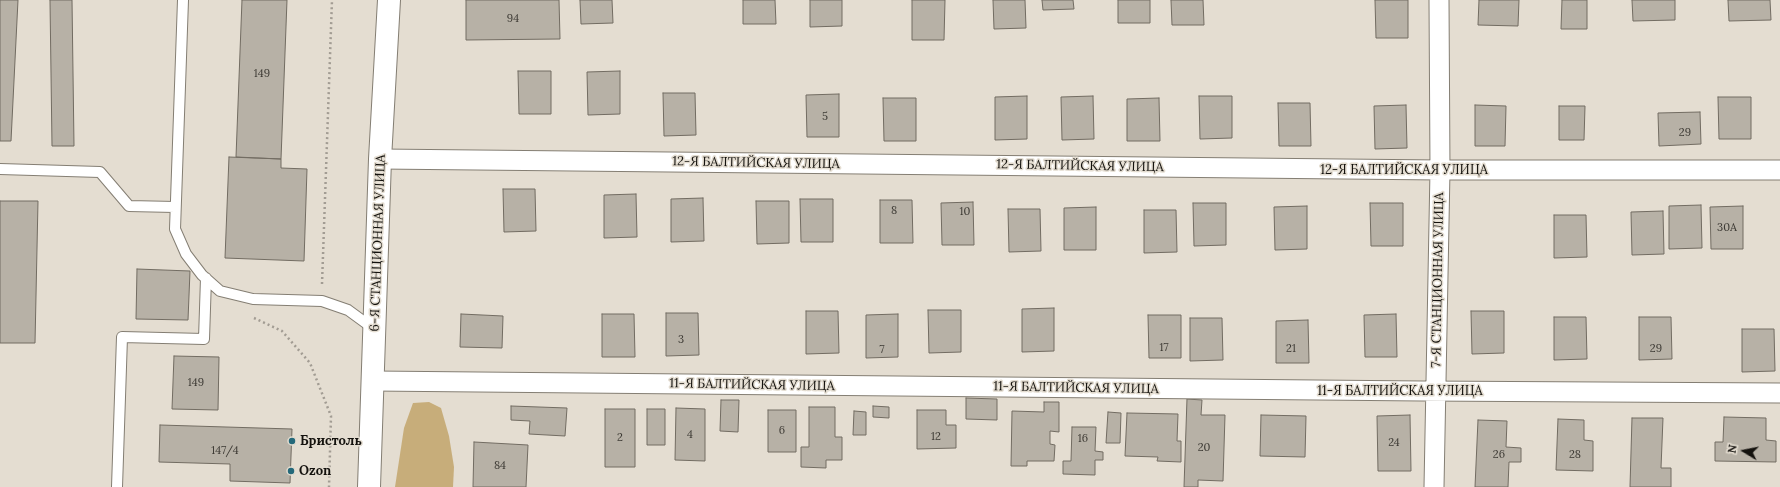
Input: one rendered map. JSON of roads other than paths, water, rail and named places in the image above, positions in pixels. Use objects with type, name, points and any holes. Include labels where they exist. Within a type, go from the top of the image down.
[{"type":"main road","name":"6-Я СТАНЦИОННАЯ УЛИЦА","points":[[369,487],[380,159],[389,0]]},
{"type":"street","name":"7-Я СТАНЦИОННАЯ УЛИЦА","points":[[1434,487],[1440,170],[1439,0]]},
{"type":"street","name":"12-Я БАЛТИЙСКАЯ УЛИЦА","points":[[380,159],[1440,170],[1780,170]]},
{"type":"street","name":"11-Я БАЛТИЙСКАЯ УЛИЦА","points":[[373,381],[1780,393]]},
{"type":"lane","points":[[182,0],[175,229],[186,254],[206,278],[220,291],[253,299],[322,301],[348,310],[375,330]]},
{"type":"lane","points":[[0,169],[100,172],[129,206],[175,207]]},
{"type":"lane","points":[[117,487],[122,337],[204,339],[206,278]]},
{"type":"place","name":"Бристоль","points":[[292,441]]},
{"type":"place","name":"Ozon","points":[[291,471]]}]
